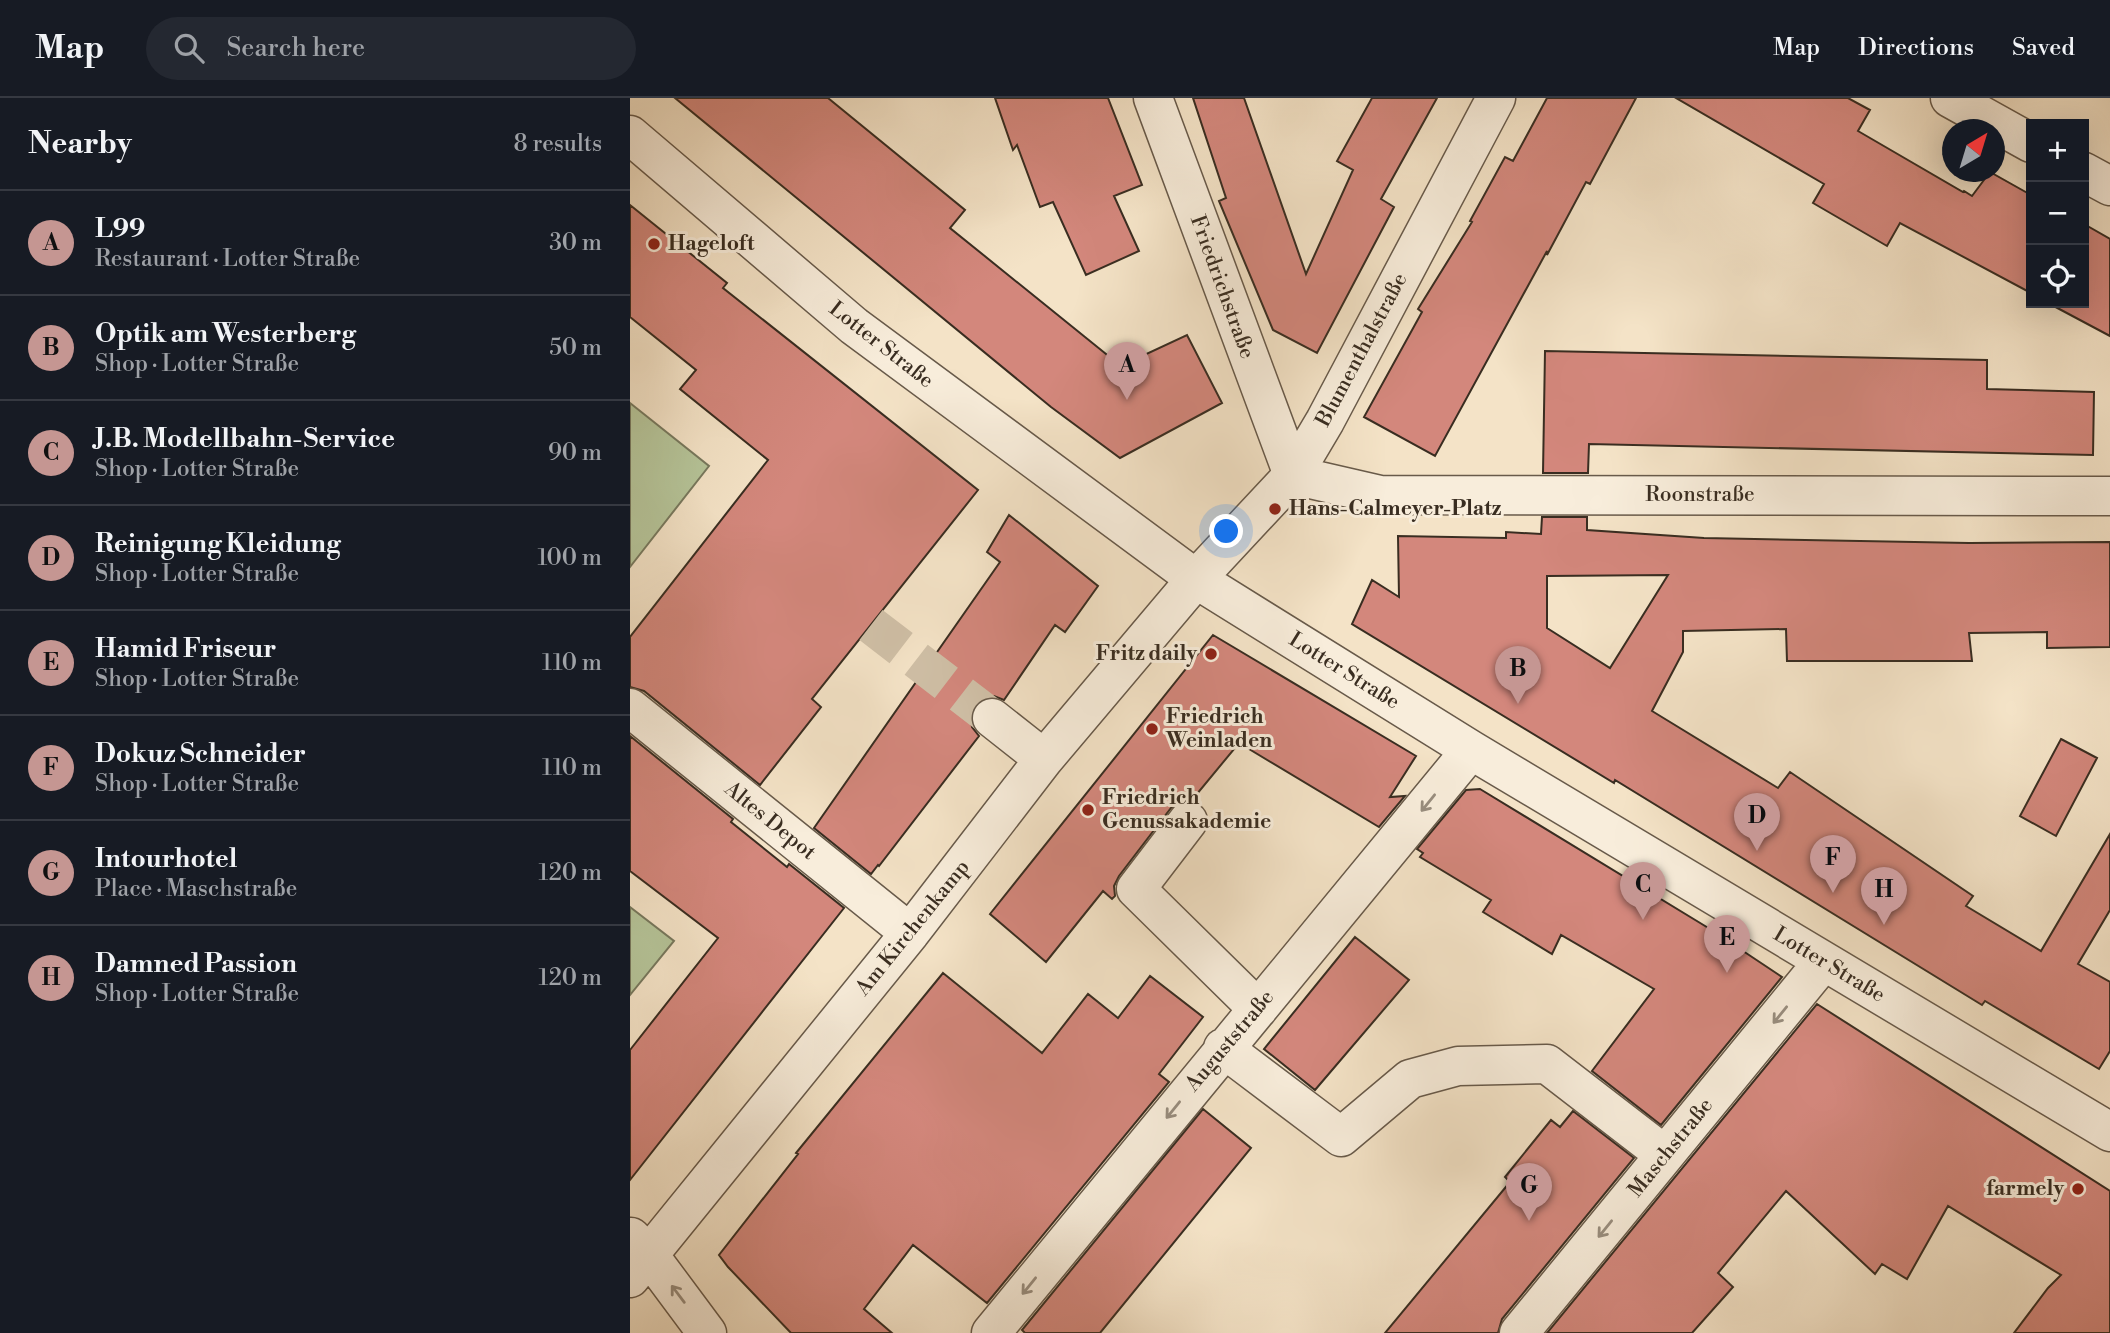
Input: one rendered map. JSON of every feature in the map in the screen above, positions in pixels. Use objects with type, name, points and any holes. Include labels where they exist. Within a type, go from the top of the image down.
[{"type":"street","name":"Friedrichstraße","points":[[1153,98],[1293,475]]},
{"type":"street","name":"Blumenthalstraße","points":[[1196,579],[1293,475],[1325,421],[1496,98]]},
{"type":"street","points":[[1950,98],[2026,140]]},
{"type":"street","name":"Lotter Straße","points":[[630,135],[854,327],[1196,579],[1471,750],[2110,1132]]},
{"type":"street","points":[[2089,175],[2110,187]]},
{"type":"street","name":"Roonstraße","points":[[1293,475],[1380,495],[2110,496]]},
{"type":"street","name":"Am Kirchenkamp","points":[[636,1256],[910,933],[1044,759],[1196,579]]},
{"type":"street","name":"Altes Depot","points":[[630,708],[910,933]]},
{"type":"street","points":[[992,718],[1044,759]]},
{"type":"street","name":"Auguststraße","points":[[991,1333],[1471,750]]},
{"type":"street","points":[[1188,821],[1136,889],[1258,1009]]},
{"type":"street","name":"Maschstraße","points":[[1519,1333],[1823,962]]},
{"type":"street","points":[[1223,1048],[1341,1137],[1410,1079],[1458,1066],[1548,1064],[1665,1155]]},
{"type":"street","points":[[636,1256],[707,1333]]},
{"type":"green space","points":[[630,403],[709,466],[630,567]]},
{"type":"green space","points":[[630,907],[674,941],[630,995]]},
{"type":"building","points":[[675,98],[828,98],[965,210],[950,228],[1132,375],[1127,363],[1187,335],[1222,403],[1120,458],[1051,407]]},
{"type":"building","points":[[995,98],[1108,98],[1142,185],[1114,196],[1139,251],[1086,275],[1053,202],[1040,207],[1017,145],[1013,150]]},
{"type":"building","points":[[1193,98],[1244,98],[1306,274],[1353,170],[1337,161],[1372,98],[1437,98],[1381,199],[1394,207],[1317,353],[1273,330],[1219,201],[1226,198]]},
{"type":"building","points":[[1547,98],[1636,98],[1590,184],[1586,182],[1547,255],[1547,251],[1435,456],[1364,417],[1422,312],[1418,309],[1472,222],[1470,221],[1505,157],[1513,161]]},
{"type":"building","points":[[1676,98],[1848,98],[1870,110],[1858,131],[1942,182],[1972,196],[1982,182],[2005,180],[2026,192],[2026,290],[1900,223],[1887,246],[1813,203],[1824,184]]},
{"type":"building","points":[[630,205],[727,283],[723,288],[978,490],[812,699],[821,707],[760,785],[644,691],[630,687],[630,637],[768,460],[680,389],[696,370],[630,317]]},
{"type":"building","points":[[2089,227],[2110,239],[2110,336],[2057,308],[2089,308]]},
{"type":"building","points":[[1545,351],[1987,360],[1987,389],[2094,392],[2093,455],[1589,444],[1588,473],[1543,473]]},
{"type":"building","points":[[1009,515],[1098,586],[1065,632],[1055,625],[1004,700],[994,696],[975,704],[970,716],[972,727],[979,736],[871,874],[814,828],[1000,562],[987,552]]},
{"type":"building","points":[[1542,517],[1587,517],[1587,530],[1704,538],[1969,543],[2110,542],[2110,647],[2047,648],[2047,632],[1969,633],[1972,661],[1787,661],[1786,629],[1683,631],[1683,652],[1652,711],[1778,788],[1790,772],[1973,896],[1966,906],[2041,951],[2110,834],[2110,910],[2078,964],[2110,982],[2110,1051],[2099,1069],[1985,1001],[1982,1005],[1615,780],[1614,783],[1352,624],[1372,580],[1399,597],[1398,536],[1506,538],[1506,532],[1541,534]],"holes":[[[1668,575],[1610,668],[1547,628],[1547,576]]]},
{"type":"building","points":[[1213,635],[1416,756],[1390,797],[1405,796],[1379,827],[1239,743],[1192,800],[1180,801],[1171,808],[1119,876],[1114,886],[1115,896],[1112,899],[1103,891],[1046,962],[990,914]]},
{"type":"building","points":[[630,736],[733,819],[731,822],[844,908],[630,1180],[630,1050],[718,938],[630,871]]},
{"type":"building","points":[[2061,739],[2097,758],[2056,836],[2020,816]]},
{"type":"building","points":[[1480,789],[1710,929],[1782,977],[1661,1125],[1592,1071],[1654,989],[1561,935],[1552,954],[1483,912],[1491,900],[1420,857],[1423,853],[1417,849],[1466,790]]},
{"type":"building","points":[[1355,937],[1409,980],[1315,1090],[1264,1049]]},
{"type":"building","points":[[943,973],[1042,1053],[1088,994],[1118,1018],[1150,976],[1203,1017],[1159,1074],[1169,1082],[987,1303],[913,1245],[864,1309],[892,1333],[791,1333],[719,1255],[798,1154],[796,1153]]},
{"type":"building","points":[[1817,1004],[2110,1191],[2110,1333],[2014,1333],[2061,1275],[1948,1206],[1907,1279],[1882,1264],[1875,1274],[1786,1191],[1718,1273],[1733,1287],[1692,1333],[1547,1333]]},
{"type":"building","points":[[1203,1109],[1251,1148],[1100,1333],[1025,1333],[1022,1330]]},
{"type":"building","points":[[1573,1111],[1634,1158],[1502,1319],[1498,1333],[1385,1333],[1510,1182],[1505,1177],[1551,1120],[1560,1127]]},
{"type":"tunnel","points":[[871,625],[992,718]]},
{"type":"place","name":"Hageloft","points":[[654,244]]},
{"type":"place","name":"L99","points":[[1127,400]]},
{"type":"place","name":"Hans-Calmeyer-Platz","points":[[1275,509]]},
{"type":"place","name":"Fritz daily","points":[[1211,654]]},
{"type":"place","name":"Optik am Westerberg","points":[[1518,704]]},
{"type":"place","name":"Friedrich Weinladen","points":[[1152,729]]},
{"type":"place","name":"Friedrich Genussakademie","points":[[1088,810]]},
{"type":"place","name":"Reinigung Kleidung","points":[[1757,851]]},
{"type":"place","name":"Dokuz Schneider","points":[[1833,893]]},
{"type":"place","name":"J.B. Modellbahn-Service","points":[[1643,920]]},
{"type":"place","name":"Damned Passion","points":[[1884,925]]},
{"type":"place","name":"Hamid Friseur","points":[[1727,973]]},
{"type":"place","name":"farmely","points":[[2078,1189]]},
{"type":"place","name":"Intourhotel","points":[[1529,1221]]}]
